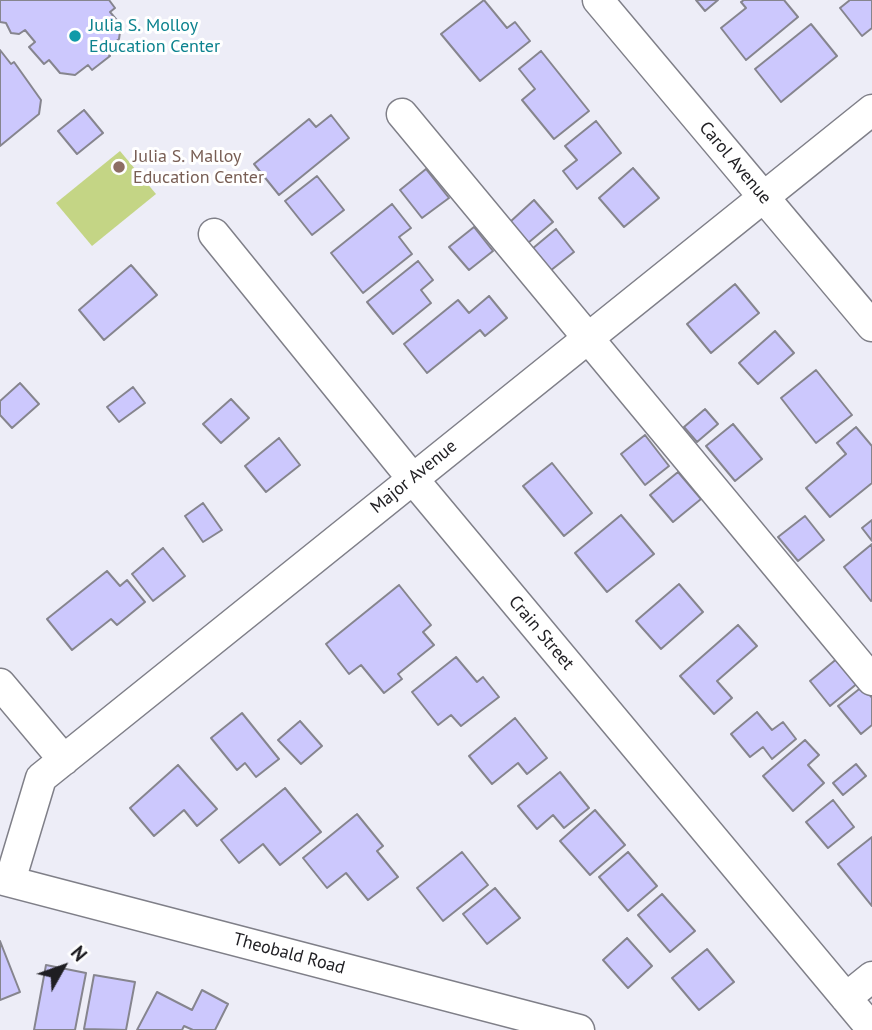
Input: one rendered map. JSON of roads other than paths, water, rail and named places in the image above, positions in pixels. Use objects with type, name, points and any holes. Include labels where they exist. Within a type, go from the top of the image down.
[{"type":"street","name":"Carol Avenue","points":[[598,0],[872,326]]},
{"type":"street","name":"Major Avenue","points":[[5,880],[41,778],[872,110]]},
{"type":"street","points":[[402,114],[872,680]]},
{"type":"street","name":"Crain Street","points":[[214,234],[412,478],[872,1029]]},
{"type":"street","points":[[0,684],[64,760]]},
{"type":"street","name":"Theobald Road","points":[[5,880],[579,1030]]},
{"type":"street","points":[[846,998],[872,977]]},
{"type":"place","name":"Julia S. Molloy Education Center","points":[[75,36]]},
{"type":"place","name":"Julia S. Malloy Education Center","points":[[119,167]]}]
